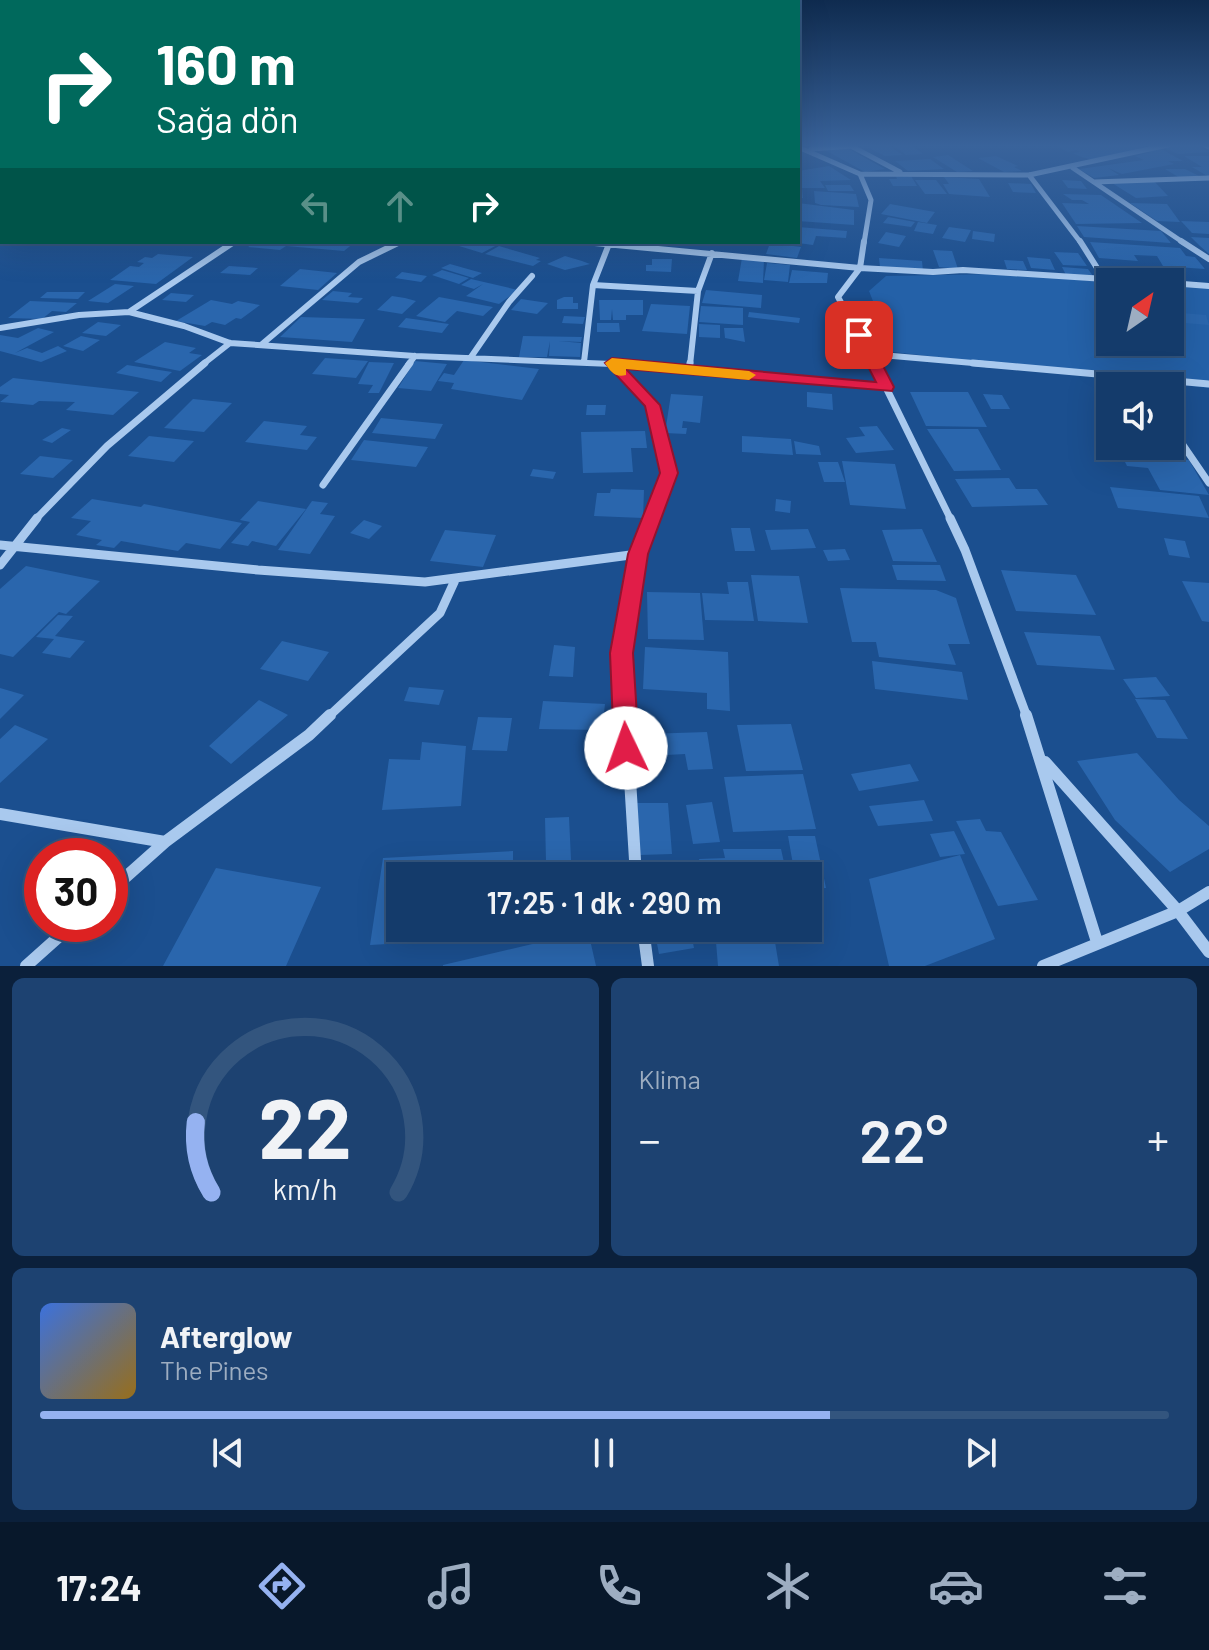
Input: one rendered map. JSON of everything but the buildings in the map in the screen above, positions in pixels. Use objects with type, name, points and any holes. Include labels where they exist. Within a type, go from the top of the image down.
[{"type":"street","points":[[867,190],[871,200],[860,268],[838,297],[870,354],[965,550],[1042,758],[1097,942]]},
{"type":"street","points":[[1041,190],[1070,225],[1097,268]]},
{"type":"street","points":[[1105,190],[1209,259]]},
{"type":"street","points":[[129,312],[231,244]]},
{"type":"street","points":[[261,345],[359,262],[396,244]]},
{"type":"street","points":[[584,362],[593,285],[609,244],[860,268],[933,272],[963,270],[1096,278]]},
{"type":"street","points":[[683,250],[685,244]]},
{"type":"street","points":[[689,370],[698,291],[712,253]]},
{"type":"street","points":[[471,357],[509,302],[532,276]]},
{"type":"street","points":[[1184,284],[1209,286]]},
{"type":"street","points":[[593,285],[698,291]]},
{"type":"street","points":[[0,328],[79,315],[129,312],[184,326],[230,343],[415,356],[612,363],[886,387]]},
{"type":"street","points":[[0,565],[59,490],[133,420],[230,343]]},
{"type":"street","points":[[870,354],[1096,375]]},
{"type":"street","points":[[323,485],[415,356]]},
{"type":"street","points":[[612,363],[652,405],[669,473],[638,554],[622,653],[635,862]]},
{"type":"street","points":[[1184,382],[1209,384]]},
{"type":"street","points":[[1184,446],[1209,483]]},
{"type":"street","points":[[0,545],[258,570],[425,582],[638,554]]},
{"type":"street","points":[[128,875],[165,842],[309,735],[440,613],[456,578]]},
{"type":"street","points":[[1042,758],[1178,911],[1209,952]]},
{"type":"street","points":[[0,814],[165,842]]},
{"type":"street","points":[[1043,966],[1178,911],[1209,892]]},
{"type":"street","points":[[26,966],[53,942]]},
{"type":"street","points":[[645,942],[648,966]]},
{"type":"shaded area","points":[[998,274],[1096,281],[1096,356],[1184,356],[1184,286],[1209,287],[1209,388],[1184,385],[1184,372],[1096,372],[1096,375],[893,352],[869,291],[886,276]]},
{"type":"slow traffic","points":[[620,372],[612,363],[749,375]]},
{"type":"route","points":[[626,748],[622,653],[638,554],[669,473],[652,405],[612,363],[886,387],[859,335]]}]
